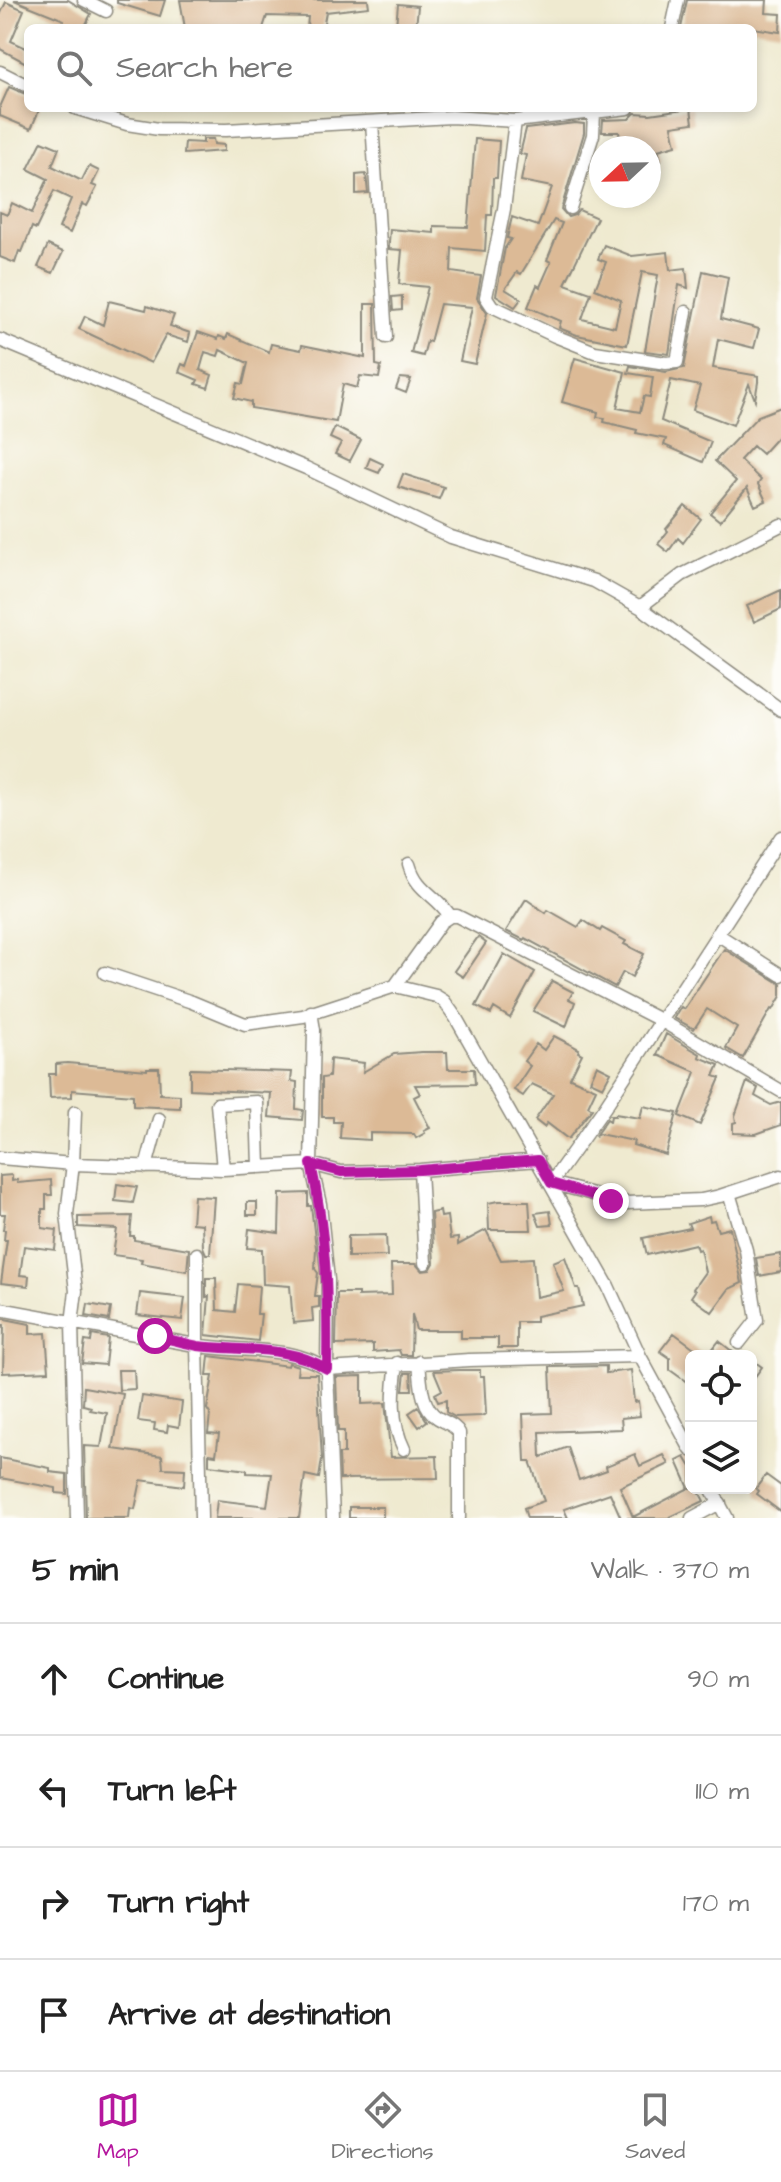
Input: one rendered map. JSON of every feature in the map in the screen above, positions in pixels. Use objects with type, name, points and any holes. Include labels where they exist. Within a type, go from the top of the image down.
[{"type":"street","points":[[84,0],[106,11]]},
{"type":"street","points":[[673,24],[678,0]]},
{"type":"street","points":[[0,72],[24,84]]},
{"type":"street","points":[[88,112],[127,124],[159,129],[226,130],[451,117],[515,121],[601,112]]},
{"type":"street","points":[[570,208],[593,135],[594,113]]},
{"type":"street","points":[[515,121],[504,209],[486,297],[492,306],[595,352],[666,363],[677,362],[686,312]]},
{"type":"street","points":[[372,122],[386,337]]},
{"type":"street","points":[[0,340],[306,468],[451,537],[594,581],[640,607],[781,710]]},
{"type":"street","points":[[640,607],[682,575],[781,525]]},
{"type":"street","points":[[551,1183],[662,1021],[781,837]]},
{"type":"street","points":[[409,864],[417,884],[444,906],[450,916]]},
{"type":"street","points":[[395,986],[438,926],[450,916],[457,916],[662,1021],[781,1091]]},
{"type":"street","points":[[717,934],[781,975]]},
{"type":"street","points":[[105,973],[192,1002],[245,1024],[284,1020],[395,986],[427,992],[444,1001],[608,1286],[640,1356],[685,1439]]},
{"type":"street","points":[[311,1012],[314,1030],[311,1164],[320,1204],[328,1280],[327,1369],[333,1518]]},
{"type":"street","points":[[223,1169],[217,1104],[257,1102],[259,1167]]},
{"type":"street","points":[[75,1112],[67,1214],[76,1291],[72,1323],[77,1518]]},
{"type":"street","points":[[146,1167],[159,1119]]},
{"type":"street","points":[[0,1158],[223,1169],[311,1164],[341,1172],[420,1170],[538,1160]]},
{"type":"street","points":[[420,1170],[425,1263]]},
{"type":"street","points":[[551,1183],[627,1203],[701,1200],[781,1176]]},
{"type":"street","points":[[729,1193],[746,1250],[757,1320],[739,1343]]},
{"type":"street","points":[[197,1254],[201,1518]]},
{"type":"street","points":[[0,1309],[197,1345],[293,1355],[314,1360],[327,1369],[419,1362],[640,1356]]},
{"type":"street","points":[[419,1362],[421,1388],[432,1415],[456,1427],[459,1433],[459,1518]]},
{"type":"street","points":[[397,1363],[394,1424],[404,1449]]},
{"type":"street","points":[[715,1494],[727,1518]]},
{"type":"street","points":[[692,1518],[720,1503]]},
{"type":"building","points":[[14,0],[68,0],[91,14],[86,24],[62,24],[64,20]]},
{"type":"building","points":[[117,0],[165,0],[160,16],[117,3]]},
{"type":"building","points":[[180,0],[368,0],[369,7],[326,12],[324,24],[307,24],[308,17],[267,16],[264,24],[184,24]]},
{"type":"building","points":[[687,0],[767,0],[766,13],[781,14],[780,32],[757,29],[757,24],[682,24]]},
{"type":"building","points":[[6,2],[24,10],[11,41],[24,47],[24,62],[0,49],[0,15]]},
{"type":"building","points":[[398,4],[418,6],[416,24],[396,24]]},
{"type":"building","points":[[9,87],[24,93],[24,112],[38,112],[31,129],[0,116],[0,107]]},
{"type":"building","points":[[692,112],[693,123],[672,126],[676,145],[661,149],[661,136],[620,136],[619,132],[602,132],[603,120],[629,119],[635,113]]},
{"type":"building","points":[[584,124],[584,133],[561,209],[568,217],[579,210],[597,218],[565,284],[591,293],[582,319],[615,327],[621,300],[595,289],[606,262],[598,259],[604,245],[632,256],[668,252],[670,270],[686,268],[688,288],[679,285],[669,354],[645,351],[658,275],[642,272],[627,345],[577,335],[559,328],[561,321],[528,307],[551,262],[547,260],[562,223],[554,220],[521,274],[517,272],[505,289],[521,299],[515,307],[496,295],[505,248],[511,239],[507,238],[512,217],[538,226],[552,187],[521,181],[526,155],[520,154],[526,129]]},
{"type":"building","points":[[203,139],[213,139],[214,144],[224,145],[224,151],[184,154],[185,142],[203,143]]},
{"type":"building","points":[[475,139],[499,141],[497,178],[493,178],[492,215],[487,215],[485,251],[452,248],[451,272],[481,276],[477,298],[487,313],[475,364],[460,361],[472,307],[440,304],[423,356],[411,353],[428,287],[399,284],[402,250],[389,249],[389,242],[390,229],[434,233],[434,226],[468,227]]},
{"type":"building","points":[[42,141],[59,148],[52,166],[80,180],[89,166],[99,171],[92,185],[97,187],[87,206],[82,204],[70,233],[59,228],[71,199],[54,191],[15,263],[0,257],[0,212],[7,215],[12,203],[32,213],[48,179],[28,169]]},
{"type":"building","points":[[366,174],[368,193],[356,194],[356,175]]},
{"type":"building","points":[[48,245],[63,252],[53,273],[38,267]]},
{"type":"building","points":[[703,271],[728,277],[721,319],[759,329],[754,348],[718,339],[713,368],[759,376],[755,400],[749,384],[733,425],[693,410],[700,386],[671,380],[661,421],[711,442],[703,462],[664,445],[666,439],[604,422],[605,418],[597,417],[598,412],[562,402],[575,358],[625,372],[617,408],[640,412],[644,396],[650,397],[653,377],[628,373],[630,366],[666,372],[684,368]]},
{"type":"building","points":[[402,296],[402,310],[393,311],[392,297]]},
{"type":"building","points":[[109,301],[146,310],[147,306],[174,315],[170,326],[190,333],[188,342],[166,335],[151,363],[79,329],[85,316],[103,325]]},
{"type":"building","points":[[365,304],[375,304],[376,365],[381,366],[379,378],[360,376],[357,388],[343,384],[336,422],[251,408],[251,402],[234,398],[238,383],[243,384],[248,363],[220,350],[218,356],[205,352],[200,370],[212,375],[208,388],[179,372],[182,364],[186,366],[198,332],[218,339],[219,336],[226,339],[228,334],[269,352],[271,344],[301,350],[302,345],[365,358]]},
{"type":"building","points":[[400,378],[411,379],[406,393],[396,389]]},
{"type":"building","points":[[781,407],[781,433],[762,454],[753,446],[740,460],[761,480],[758,484],[766,501],[755,506],[747,488],[720,521],[710,513],[736,481],[715,461],[758,416]]},
{"type":"building","points":[[335,427],[361,440],[350,461],[335,454],[341,443],[330,438]]},
{"type":"building","points":[[370,458],[383,464],[379,473],[366,468]]},
{"type":"building","points":[[403,474],[444,487],[439,499],[398,487]]},
{"type":"building","points":[[685,506],[701,519],[683,543],[678,538],[668,552],[658,544]]},
{"type":"building","points":[[781,590],[781,609],[754,622],[747,606]]},
{"type":"building","points":[[526,899],[546,913],[548,910],[578,927],[583,920],[600,931],[602,928],[644,954],[632,977],[623,972],[615,987],[525,938],[506,931]]},
{"type":"building","points":[[478,937],[486,943],[463,977],[454,971]]},
{"type":"building","points":[[724,949],[781,984],[781,996],[743,1058],[726,1048],[737,1028],[707,1009],[694,1029],[674,1018],[681,1007],[684,1009]]},
{"type":"building","points":[[504,954],[535,972],[510,1018],[494,1008],[491,1014],[476,1006]]},
{"type":"building","points":[[552,981],[573,992],[569,999],[575,1002],[566,1027],[533,1011]]},
{"type":"building","points":[[666,1034],[700,1054],[699,1057],[719,1065],[714,1076],[720,1078],[700,1125],[679,1116],[696,1072],[657,1055]]},
{"type":"building","points":[[554,1036],[579,1049],[578,1052],[582,1054],[570,1078],[596,1089],[588,1106],[592,1109],[568,1139],[547,1123],[544,1127],[535,1120],[553,1094],[532,1084],[523,1096],[514,1090],[530,1066],[524,1061],[536,1044],[544,1050]]},
{"type":"building","points":[[447,1052],[448,1069],[474,1069],[475,1084],[415,1085],[420,1094],[414,1097],[430,1128],[425,1133],[416,1138],[414,1134],[370,1133],[370,1140],[340,1138],[341,1122],[333,1122],[333,1117],[322,1117],[322,1078],[329,1077],[330,1059],[364,1063],[363,1072],[394,1054]]},
{"type":"building","points":[[56,1064],[147,1070],[159,1068],[160,1094],[180,1095],[180,1108],[133,1106],[133,1095],[72,1090],[72,1097],[50,1098],[49,1074],[56,1074]]},
{"type":"building","points":[[597,1065],[611,1072],[603,1087],[590,1081]]},
{"type":"building","points":[[190,1069],[292,1072],[291,1081],[297,1082],[296,1109],[303,1110],[302,1120],[269,1117],[271,1093],[190,1089]]},
{"type":"building","points":[[747,1082],[758,1088],[755,1096],[771,1105],[781,1102],[781,1125],[756,1134],[733,1133],[733,1123],[736,1122],[735,1116]]},
{"type":"building","points":[[643,1106],[677,1113],[666,1155],[633,1145],[634,1141],[599,1134],[595,1136],[607,1119],[610,1121],[615,1114],[640,1118]]},
{"type":"building","points":[[12,1175],[12,1181],[17,1180],[18,1183],[51,1180],[52,1195],[46,1195],[42,1228],[57,1230],[55,1250],[24,1246],[20,1275],[29,1276],[28,1286],[1,1283],[7,1240],[4,1240],[3,1230],[5,1214],[0,1214],[0,1176]]},
{"type":"building","points":[[117,1184],[137,1187],[133,1203],[115,1201]]},
{"type":"building","points":[[308,1193],[316,1248],[315,1269],[318,1273],[315,1296],[319,1296],[319,1307],[312,1308],[313,1321],[293,1323],[290,1286],[263,1284],[262,1249],[247,1248],[249,1229],[279,1233],[280,1194]]},
{"type":"building","points":[[194,1196],[214,1197],[210,1254],[206,1254],[203,1247],[202,1224],[192,1223]]},
{"type":"building","points":[[529,1201],[531,1230],[489,1230],[488,1203]]},
{"type":"building","points":[[247,1202],[257,1202],[257,1215],[247,1215]]},
{"type":"building","points":[[440,1211],[441,1217],[447,1216],[450,1239],[458,1238],[458,1245],[486,1230],[501,1260],[533,1258],[536,1297],[564,1291],[553,1262],[565,1257],[576,1288],[579,1288],[583,1306],[536,1316],[536,1322],[517,1322],[517,1348],[498,1348],[498,1338],[461,1338],[461,1330],[416,1330],[412,1314],[411,1355],[401,1355],[399,1350],[373,1352],[373,1344],[336,1345],[337,1293],[392,1295],[391,1264],[416,1264],[422,1271],[430,1270],[434,1263],[431,1213]]},
{"type":"building","points":[[550,1211],[552,1225],[540,1226],[535,1213]]},
{"type":"building","points":[[132,1216],[130,1236],[134,1236],[134,1240],[189,1249],[187,1271],[113,1255],[117,1229],[78,1227],[78,1217]]},
{"type":"building","points":[[709,1216],[718,1231],[730,1228],[742,1283],[729,1289],[712,1312],[691,1297],[705,1272],[700,1249],[697,1250],[695,1244],[647,1255],[643,1238],[690,1228],[688,1223]]},
{"type":"building","points":[[386,1235],[387,1256],[348,1257],[348,1236]]},
{"type":"building","points":[[781,1254],[781,1272],[759,1276],[756,1258]]},
{"type":"building","points":[[206,1278],[216,1278],[217,1310],[235,1312],[238,1284],[259,1286],[257,1314],[261,1314],[258,1341],[206,1335],[209,1296],[206,1297]]},
{"type":"building","points":[[140,1293],[185,1298],[182,1320],[137,1315]]},
{"type":"building","points":[[88,1304],[111,1308],[109,1320],[86,1316]]},
{"type":"building","points":[[0,1318],[30,1324],[30,1334],[46,1333],[49,1371],[3,1373],[4,1325],[0,1325]]},
{"type":"building","points":[[674,1333],[697,1350],[685,1350],[685,1381],[670,1370],[670,1358],[660,1351]]},
{"type":"building","points":[[92,1335],[108,1338],[105,1365],[82,1363],[85,1341],[91,1342]]},
{"type":"building","points":[[719,1341],[730,1350],[712,1350]]},
{"type":"building","points":[[209,1356],[288,1366],[289,1363],[298,1366],[297,1374],[317,1374],[322,1459],[319,1478],[305,1475],[299,1518],[215,1518],[217,1500],[267,1506],[272,1474],[247,1473],[247,1470],[209,1465],[209,1454],[216,1455],[219,1434],[208,1433],[210,1414],[207,1409],[213,1376],[207,1376]]},
{"type":"building","points":[[606,1366],[606,1373],[631,1370],[634,1402],[638,1401],[640,1416],[621,1418],[622,1429],[540,1432],[541,1457],[568,1447],[579,1480],[607,1470],[606,1466],[635,1454],[640,1466],[664,1455],[669,1464],[620,1487],[633,1517],[685,1490],[685,1494],[700,1494],[704,1501],[668,1518],[621,1518],[610,1493],[564,1509],[568,1518],[527,1518],[524,1508],[544,1501],[530,1461],[525,1461],[523,1414],[552,1413],[550,1367]]},
{"type":"building","points":[[118,1370],[134,1370],[135,1389],[119,1390]]},
{"type":"building","points":[[480,1370],[480,1376],[484,1376],[486,1414],[455,1417],[446,1412],[446,1400],[438,1402],[435,1394],[442,1390],[434,1371]]},
{"type":"building","points":[[405,1373],[411,1373],[412,1390],[403,1390]]},
{"type":"building","points":[[362,1376],[362,1404],[385,1403],[391,1457],[437,1456],[438,1478],[340,1479],[339,1454],[344,1454],[344,1431],[338,1431],[336,1377]]},
{"type":"building","points":[[84,1387],[123,1394],[113,1449],[162,1456],[163,1468],[185,1469],[184,1486],[141,1480],[135,1509],[130,1508],[129,1518],[86,1518],[84,1446],[101,1447],[107,1413],[90,1410],[91,1407],[83,1405]]},
{"type":"building","points":[[142,1396],[182,1402],[179,1427],[168,1425],[167,1432],[154,1430],[155,1423],[138,1421]]},
{"type":"building","points":[[418,1407],[427,1421],[419,1427],[409,1413]]},
{"type":"building","points":[[685,1457],[685,1479],[677,1461]]},
{"type":"building","points":[[0,1458],[67,1474],[67,1494],[56,1493],[56,1488],[0,1478]]},
{"type":"building","points":[[766,1475],[781,1486],[781,1512],[757,1494],[757,1487]]},
{"type":"building","points":[[349,1507],[383,1507],[383,1518],[349,1518]]},
{"type":"route","points":[[155,1336],[197,1345],[293,1355],[314,1360],[327,1369],[328,1280],[320,1204],[311,1164],[341,1172],[420,1170],[538,1160],[551,1183],[611,1201]]}]
